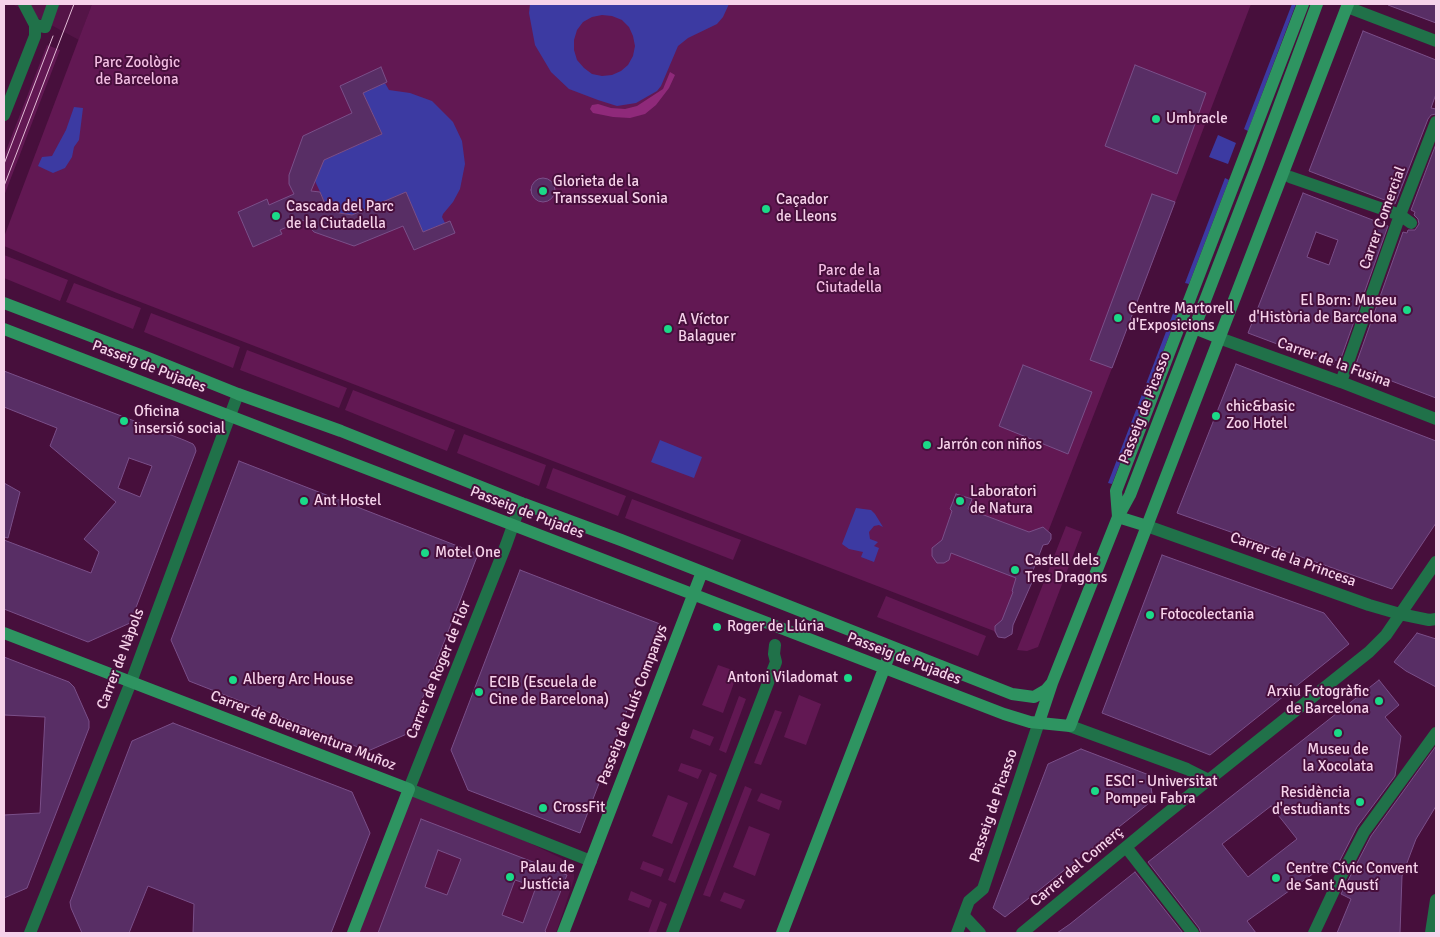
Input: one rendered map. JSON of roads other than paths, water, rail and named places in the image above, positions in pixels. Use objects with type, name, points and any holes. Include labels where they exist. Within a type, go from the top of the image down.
[{"type":"street","points":[[4,116],[34,36],[53,4]]},
{"type":"street","points":[[1147,526],[1118,517],[1116,491],[1303,4]]},
{"type":"street","name":"Passeig de Picasso","points":[[957,933],[969,901],[983,889],[1052,683],[1118,517],[1130,495],[1317,4]]},
{"type":"street","points":[[1208,780],[1187,769],[1070,726],[1347,5],[1436,41]]},
{"type":"street","points":[[26,7],[40,26]]},
{"type":"street","name":"Carrer Comercial","points":[[1341,382],[1405,219],[1436,122]]},
{"type":"street","points":[[1290,177],[1405,219]]},
{"type":"street","name":"Passeig de Pujades","points":[[4,303],[238,394],[341,431],[1012,694],[1034,697]]},
{"type":"street","points":[[1194,328],[1219,338]]},
{"type":"street","name":"Passeig de Pujades","points":[[4,329],[884,669],[1013,717],[1070,726]]},
{"type":"street","name":"Carrer de la Fusina","points":[[1219,338],[1436,419]]},
{"type":"street","name":"Carrer de Nàpols","points":[[30,933],[131,682],[238,394]]},
{"type":"street","name":"Carrer de Roger de Flor","points":[[353,933],[521,503]]},
{"type":"street","name":"Carrer de la Princesa","points":[[1147,526],[1369,605],[1434,622]]},
{"type":"street","name":"Carrer del Comerç","points":[[1022,933],[1208,780],[1370,652],[1386,635],[1436,562]]},
{"type":"street","name":"Passeig de Lluís Companys","points":[[563,933],[702,572]]},
{"type":"street","name":"Carrer de Buenaventura Muñoz","points":[[4,633],[591,861]]},
{"type":"street","points":[[672,933],[776,662],[774,654],[775,645]]},
{"type":"street","points":[[782,933],[892,648]]},
{"type":"street","points":[[1039,722],[1034,697],[1046,690],[1052,683]]},
{"type":"street","points":[[1052,683],[1051,697],[1055,723]]},
{"type":"street","points":[[1314,933],[1364,832],[1436,733]]},
{"type":"street","points":[[1126,847],[1193,933]]},
{"type":"street","points":[[1431,933],[1436,900]]},
{"type":"street","points":[[964,916],[980,933]]},
{"type":"tram line","points":[[4,186],[74,4]]},
{"type":"tram line","points":[[4,164],[53,36]]},
{"type":"place","name":"Umbracle","points":[[1156,119]]},
{"type":"place","name":"Glorieta de la Transsexual Sonia","points":[[543,191]]},
{"type":"place","name":"Caçador de Lleons","points":[[766,209]]},
{"type":"place","name":"Cascada del Parc de la Ciutadella","points":[[276,216]]},
{"type":"place","name":"El Born: Museu d'Història de Barcelona","points":[[1407,310]]},
{"type":"place","name":"Centre Martorell d'Exposicions","points":[[1118,318]]},
{"type":"place","name":"A Víctor Balaguer","points":[[668,329]]},
{"type":"place","name":"chic&basic Zoo Hotel","points":[[1216,416]]},
{"type":"place","name":"Oficina insersió social","points":[[124,421]]},
{"type":"place","name":"Jarrón con niños","points":[[927,445]]},
{"type":"place","name":"Ant Hostel","points":[[304,501]]},
{"type":"place","name":"Laboratori de Natura","points":[[960,501]]},
{"type":"place","name":"Motel One","points":[[425,553]]},
{"type":"place","name":"Castell dels Tres Dragons","points":[[1015,570]]},
{"type":"place","name":"Fotocolectania","points":[[1150,615]]},
{"type":"place","name":"Roger de Llúria","points":[[717,627]]},
{"type":"place","name":"Antoni Viladomat","points":[[848,678]]},
{"type":"place","name":"Alberg Arc House","points":[[233,680]]},
{"type":"place","name":"ECIB (Escuela de Cine de Barcelona)","points":[[479,692]]},
{"type":"place","name":"Arxiu Fotogràfic de Barcelona","points":[[1379,701]]},
{"type":"place","name":"Museu de la Xocolata","points":[[1338,733]]},
{"type":"place","name":"ESCI - Universitat Pompeu Fabra","points":[[1095,791]]},
{"type":"place","name":"Residència d'estudiants","points":[[1360,802]]},
{"type":"place","name":"CrossFit","points":[[543,808]]},
{"type":"place","name":"Palau de Justícia","points":[[510,877]]},
{"type":"place","name":"Centre Cívic Convent de Sant Agustí","points":[[1276,878]]},
{"type":"park label","name":"Parc Zoològic de Barcelona","points":[[137,72]]},
{"type":"park label","name":"Parc de la Ciutadella","points":[[849,280]]}]
